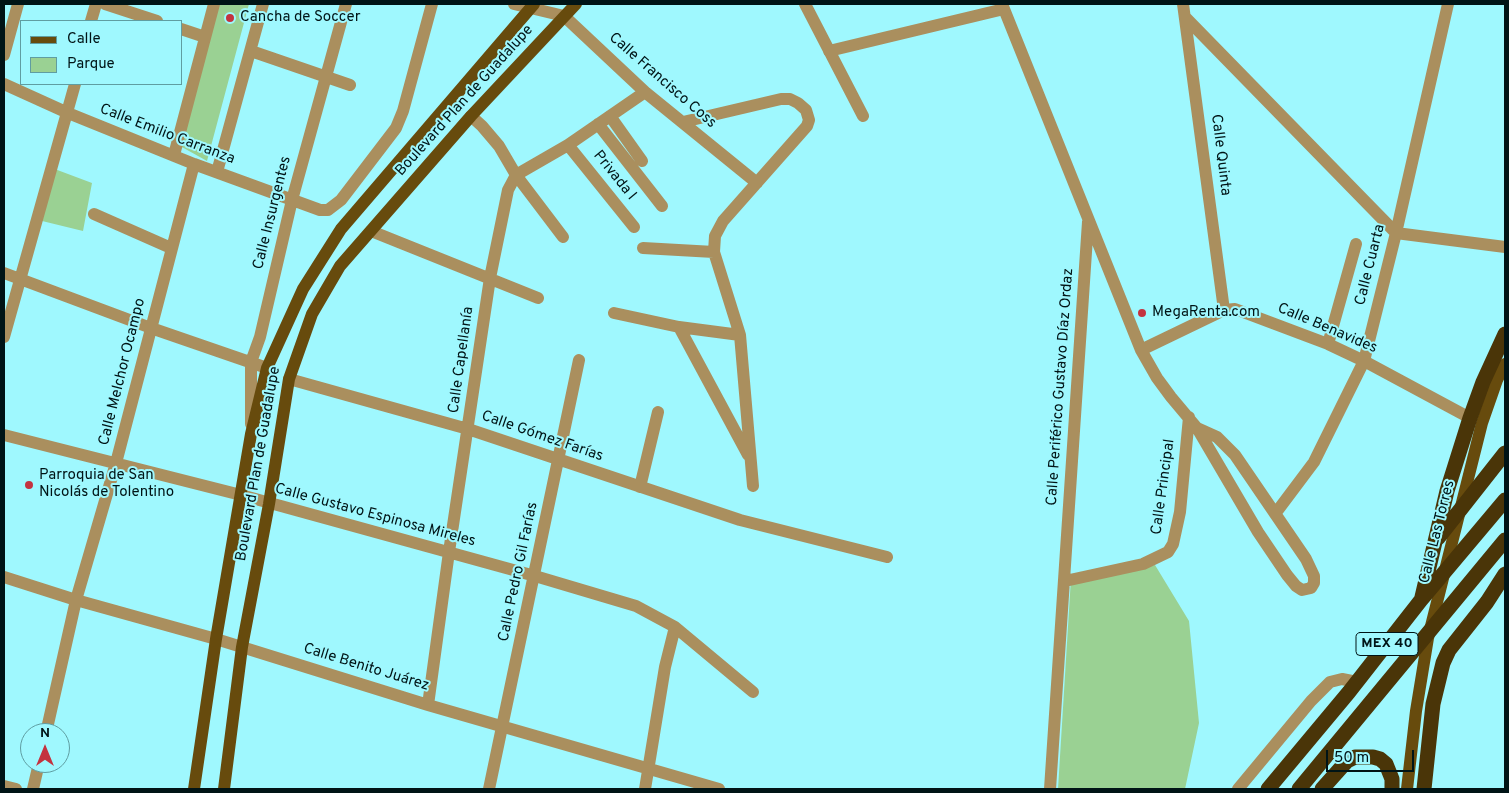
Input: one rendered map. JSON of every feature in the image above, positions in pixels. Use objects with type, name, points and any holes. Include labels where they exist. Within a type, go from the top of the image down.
[{"type":"highway","points":[[1422,600],[1447,491],[1476,420],[1483,382],[1505,334]]},
{"type":"highway","points":[[1435,543],[1505,453]]},
{"type":"highway","name":"MEX 40","points":[[1268,789],[1505,500]]},
{"type":"highway","name":"MEX 40","points":[[1299,789],[1505,540]]},
{"type":"highway","points":[[1424,789],[1433,704],[1443,663],[1450,650],[1487,602],[1505,574]]},
{"type":"highway","points":[[1322,789],[1347,761],[1355,757],[1372,757],[1380,759],[1386,764],[1392,779],[1392,789]]},
{"type":"main road","name":"Boulevard Plan de Guadalupe","points":[[224,789],[242,647],[269,504],[289,379],[312,314],[340,266],[471,116],[576,4]]},
{"type":"main road","name":"Boulevard Plan de Guadalupe","points":[[194,789],[216,639],[251,434],[268,368],[303,289],[341,229],[532,6]]},
{"type":"main road","name":"Calle Las Torres","points":[[1407,789],[1416,711],[1428,638],[1476,420],[1505,364]]},
{"type":"street","points":[[4,55],[18,4]]},
{"type":"street","points":[[91,20],[96,4]]},
{"type":"street","points":[[105,4],[154,20]]},
{"type":"street","points":[[174,155],[214,4]]},
{"type":"street","points":[[217,172],[264,4]]},
{"type":"street","name":"Calle Insurgentes","points":[[251,434],[252,362],[260,336],[292,200],[346,4]]},
{"type":"street","name":"Calle Emilio Carranza","points":[[4,84],[68,113],[194,164],[320,210],[328,210],[341,200],[396,128],[403,111],[432,4]]},
{"type":"street","name":"Calle Francisco Coss","points":[[514,4],[532,6],[564,16],[645,92],[757,183]]},
{"type":"street","points":[[805,4],[863,116]]},
{"type":"street","name":"Calle Quinta","points":[[1184,4],[1224,310]]},
{"type":"street","name":"Calle Cuarta","points":[[1275,514],[1314,462],[1364,361],[1396,233],[1448,4]]},
{"type":"street","points":[[829,51],[1003,6]]},
{"type":"street","name":"Calle Periférico Gustavo Díaz Ordaz","points":[[1003,6],[1088,217],[1050,789]]},
{"type":"street","points":[[1186,18],[1396,233],[1505,247]]},
{"type":"street","points":[[182,29],[205,37]]},
{"type":"street","points":[[252,51],[350,85]]},
{"type":"street","points":[[4,337],[75,85]]},
{"type":"street","points":[[516,175],[568,145],[645,92]]},
{"type":"street","points":[[683,122],[781,99],[790,99],[798,103],[806,110],[809,120],[807,126],[723,221],[715,236],[714,252],[740,335],[752,486]]},
{"type":"street","points":[[471,116],[499,146],[516,175],[563,237]]},
{"type":"street","points":[[610,116],[642,161]]},
{"type":"street","points":[[598,124],[662,206]]},
{"type":"street","name":"Privada I","points":[[568,145],[634,228]]},
{"type":"street","name":"Calle Melchor Ocampo","points":[[48,723],[76,600],[116,462],[194,164]]},
{"type":"street","name":"Calle Capellanía","points":[[428,705],[448,552],[490,278],[508,190],[516,175]]},
{"type":"street","points":[[94,214],[171,248]]},
{"type":"street","name":"Calle Principal","points":[[1088,217],[1141,350],[1166,391],[1198,428],[1258,532],[1296,586],[1302,590],[1311,588],[1314,583],[1314,576],[1306,559],[1236,455],[1217,437],[1198,428]]},
{"type":"street","points":[[371,231],[538,298]]},
{"type":"street","points":[[1328,344],[1356,244]]},
{"type":"street","points":[[643,248],[714,252]]},
{"type":"street","points":[[4,273],[151,328],[268,368]]},
{"type":"street","name":"Calle Benavides","points":[[1224,310],[1235,309],[1328,344],[1476,420]]},
{"type":"street","points":[[1141,350],[1224,310]]},
{"type":"street","points":[[614,313],[680,327],[740,335]]},
{"type":"street","points":[[680,327],[750,460]]},
{"type":"street","name":"Calle Pedro Gil Farías","points":[[490,789],[579,360]]},
{"type":"street","name":"Calle Gómez Farías","points":[[289,379],[468,429],[740,520],[887,557]]},
{"type":"street","points":[[640,487],[658,412]]},
{"type":"street","name":"Calle Principal","points":[[1065,581],[1143,564],[1168,552],[1173,544],[1180,512],[1189,417]]},
{"type":"street","name":"Calle Gustavo Espinosa Mireles","points":[[4,435],[241,495],[535,576],[636,606],[675,627],[753,692]]},
{"type":"street","name":"Calle Benito Juárez","points":[[4,577],[76,600],[216,639],[428,705],[719,789]]},
{"type":"street","points":[[645,789],[665,667],[675,627]]},
{"type":"street","points":[[1238,789],[1311,701],[1330,682],[1342,679],[1357,682]]},
{"type":"street","points":[[33,789],[37,773]]},
{"type":"street","points":[[4,786],[16,789]]},
{"type":"green space","points":[[218,4],[249,4],[207,161],[180,146]]},
{"type":"green space","points":[[52,168],[92,183],[83,231],[38,220]]},
{"type":"green space","points":[[1155,565],[1189,621],[1199,723],[1185,789],[1058,789],[1071,578]]},
{"type":"place","name":"Cancha de Soccer","points":[[230,18]]},
{"type":"place","name":"MegaRenta.com","points":[[1142,313]]},
{"type":"place","name":"Parroquia de San Nicolás de Tolentino","points":[[29,485]]}]
